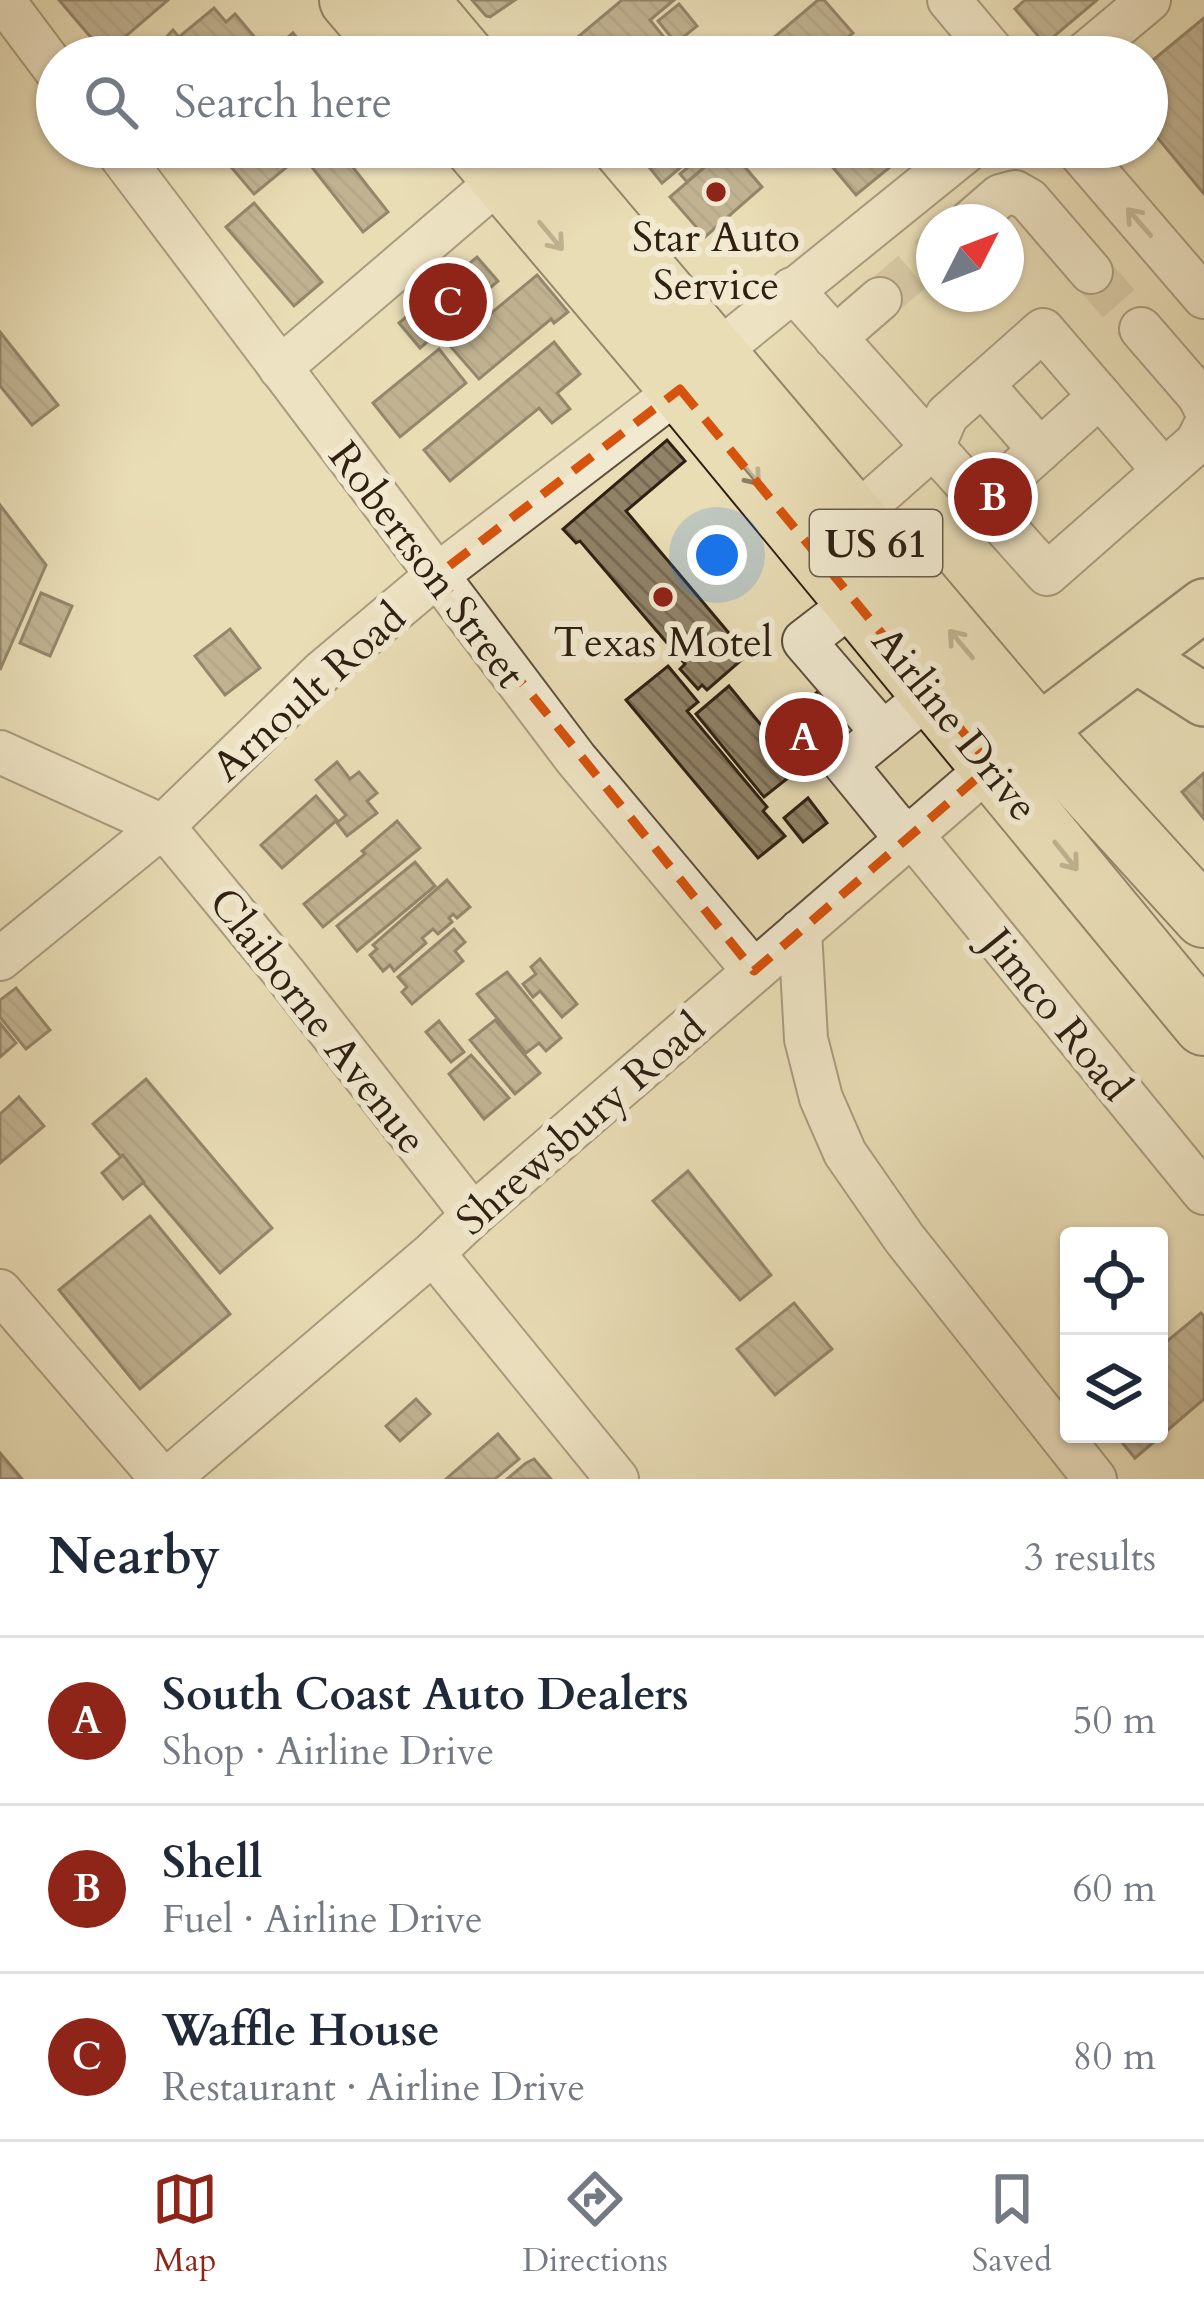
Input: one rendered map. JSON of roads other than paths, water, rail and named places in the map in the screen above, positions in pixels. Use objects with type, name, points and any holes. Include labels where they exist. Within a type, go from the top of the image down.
[{"type":"highway","points":[[350,0],[381,36]]},
{"type":"highway","points":[[417,0],[447,36]]},
{"type":"highway","name":"Airline Drive","points":[[515,168],[697,371],[854,517],[1190,1008],[1204,1045]]},
{"type":"highway","name":"Airline Drive","points":[[697,371],[856,601],[932,693],[1014,750],[1204,917]]},
{"type":"main road","points":[[1014,750],[1204,605]]},
{"type":"main road","points":[[1137,657],[1204,700]]},
{"type":"street","points":[[3,0],[36,44]]},
{"type":"street","points":[[949,0],[980,36]]},
{"type":"street","points":[[1106,36],[1149,0]]},
{"type":"street","name":"Robertson Street","points":[[130,168],[576,759],[754,970]]},
{"type":"street","points":[[280,368],[495,168]]},
{"type":"street","name":"Arnoult Road","points":[[0,958],[163,826],[322,672],[436,576],[945,168]]},
{"type":"street","points":[[1093,168],[1204,297]]},
{"type":"street","points":[[991,204],[1016,192],[1029,200],[1091,272]]},
{"type":"street","points":[[792,290],[1047,574],[1164,471],[1202,426],[1199,396],[1141,329]]},
{"type":"street","points":[[835,338],[880,299]]},
{"type":"street","points":[[854,517],[933,447],[946,415],[1043,330],[1164,471]]},
{"type":"street","points":[[982,384],[1040,450]]},
{"type":"street","points":[[982,502],[1100,396]]},
{"type":"street","points":[[856,601],[804,641],[883,734],[932,693]]},
{"type":"street","name":"Jimco Road","points":[[883,734],[845,764],[894,824],[912,835],[1204,1193]]},
{"type":"street","name":"Shrewsbury Road","points":[[165,1479],[1014,750]]},
{"type":"street","points":[[0,752],[163,826]]},
{"type":"street","name":"Claiborne Avenue","points":[[163,826],[472,1215]]},
{"type":"street","points":[[800,931],[806,1039],[821,1098],[844,1153],[904,1238],[1096,1479]]},
{"type":"street","points":[[433,1253],[617,1479]]},
{"type":"street","points":[[0,1291],[165,1479]]},
{"type":"tunnel","points":[[880,299],[916,268]]},
{"type":"tunnel","points":[[1091,272],[1141,329]]},
{"type":"place","name":"Star Auto Service","points":[[716,192]]},
{"type":"place","name":"Waffle House","points":[[448,302]]},
{"type":"place","name":"Shell","points":[[993,497]]},
{"type":"place","name":"Texas Motel","points":[[663,597]]},
{"type":"place","name":"South Coast Auto Dealers","points":[[804,737]]}]
